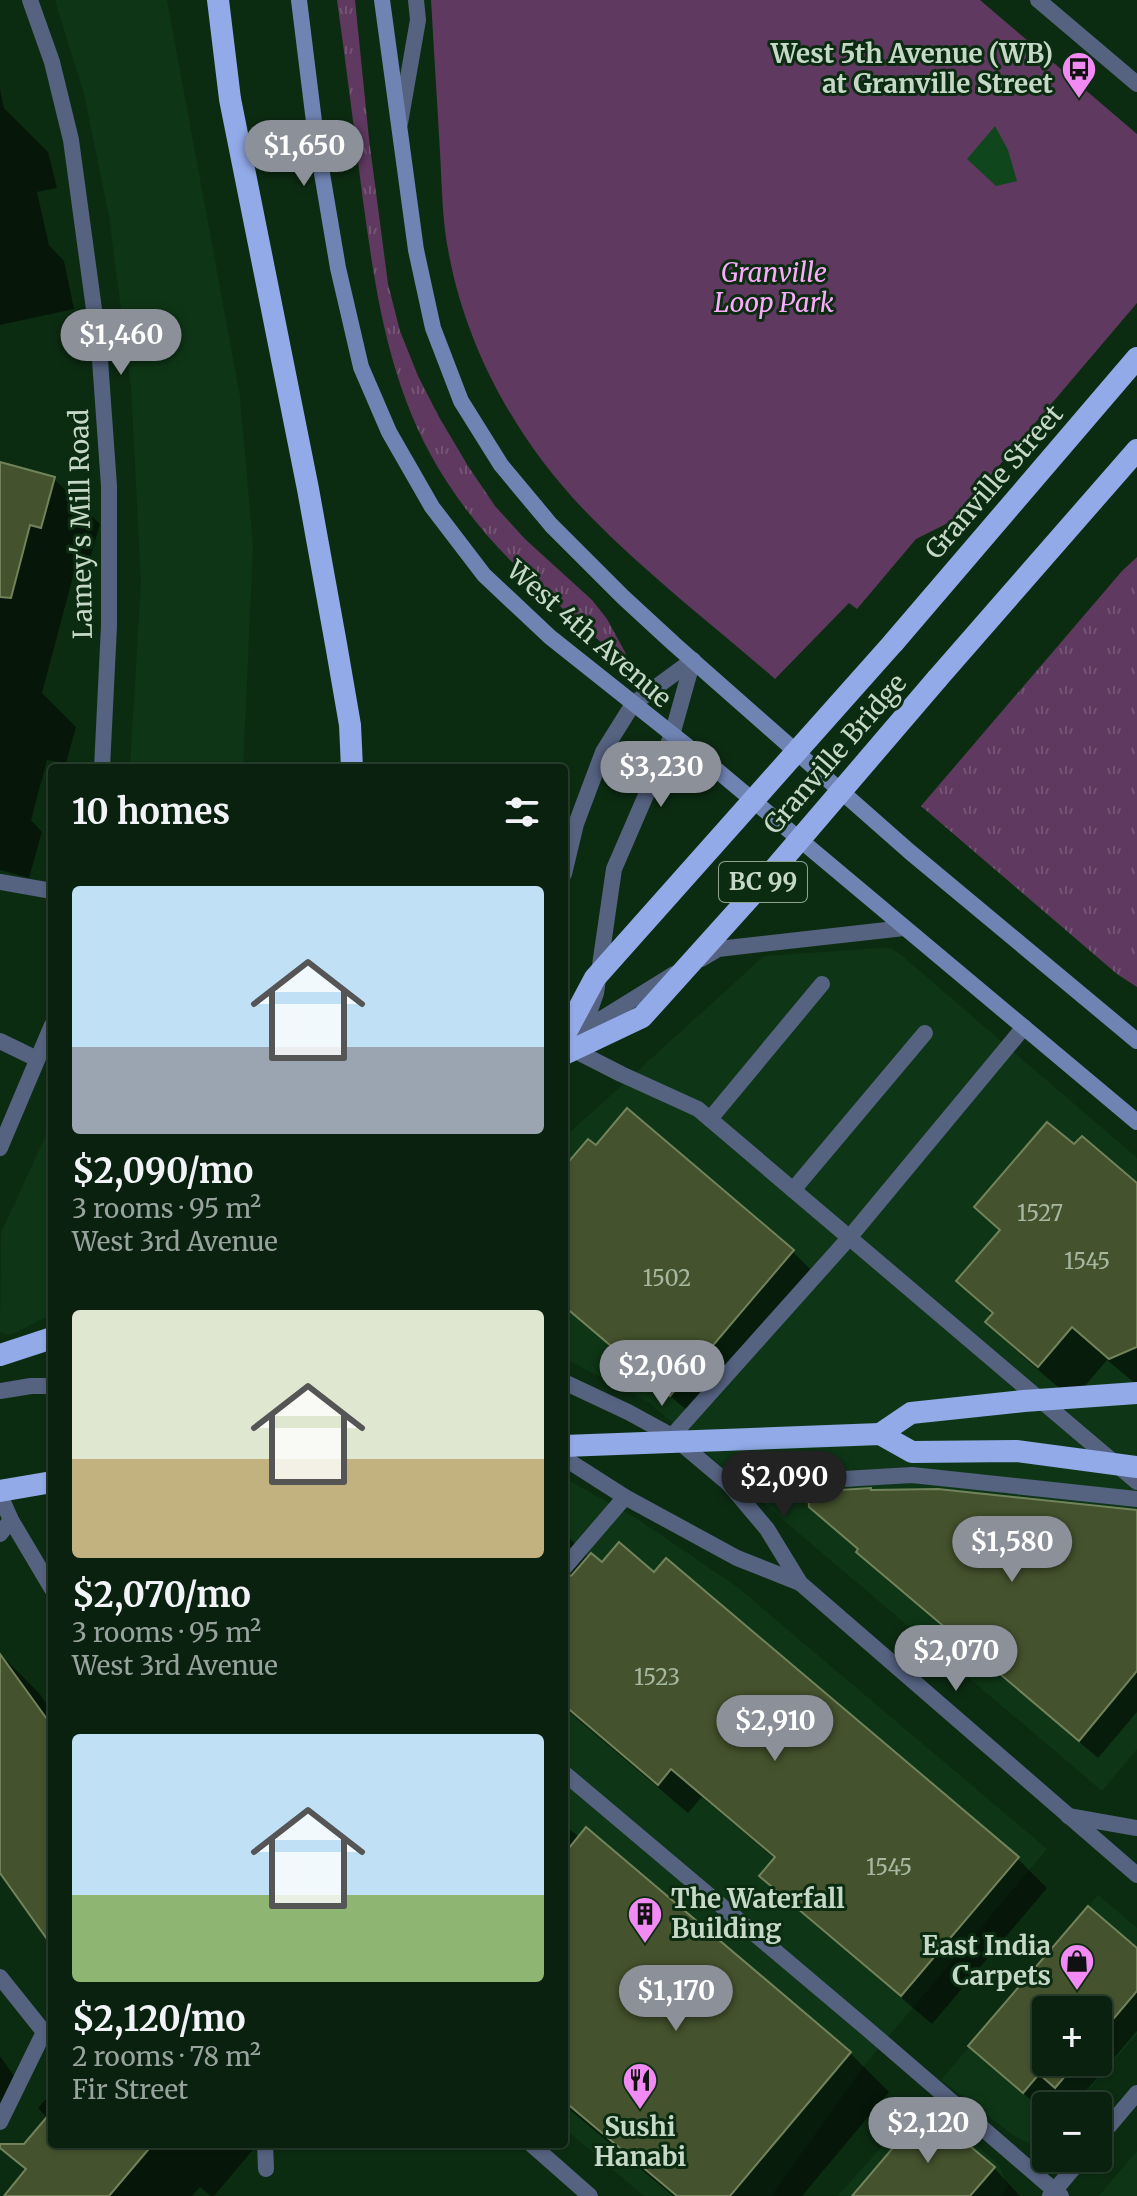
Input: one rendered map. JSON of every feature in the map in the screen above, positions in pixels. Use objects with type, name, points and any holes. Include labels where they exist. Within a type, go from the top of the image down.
[{"type":"highway","points":[[218,0],[230,99],[311,505],[350,725],[352,764]]},
{"type":"highway","name":"Granville Street","points":[[894,642],[1137,358]]},
{"type":"highway","name":"Granville Bridge","points":[[568,1042],[642,1017],[759,887],[1137,450]]},
{"type":"highway","name":"Granville Bridge","points":[[568,1042],[595,978],[894,642]]},
{"type":"highway","points":[[0,1355],[48,1335]]},
{"type":"highway","points":[[880,1434],[911,1413],[1137,1393]]},
{"type":"highway","points":[[568,1446],[880,1434],[912,1452],[1016,1451],[1137,1467]]},
{"type":"highway","points":[[0,1493],[48,1483]]},
{"type":"main road","name":"West 4th Avenue","points":[[299,0],[316,138],[338,268],[361,367],[389,432],[432,507],[484,575],[550,637],[706,761],[1137,1122]]},
{"type":"main road","name":"West 4th Avenue","points":[[382,0],[416,250],[433,328],[461,401],[501,465],[551,525],[623,597],[910,852],[1137,1041]]},
{"type":"street","name":"Lamey's Mill Road","points":[[30,0],[52,62],[71,140],[99,346],[109,486],[109,626],[102,764]]},
{"type":"street","points":[[399,128],[418,20],[416,0]]},
{"type":"street","points":[[1038,0],[1137,84]]},
{"type":"street","points":[[568,857],[576,824],[603,752],[633,704],[693,660]]},
{"type":"street","points":[[568,1042],[596,993],[614,869],[672,735],[693,660]]},
{"type":"street","points":[[0,882],[48,890]]},
{"type":"street","points":[[568,1042],[633,998],[718,949],[904,928]]},
{"type":"street","points":[[710,1119],[822,984]]},
{"type":"street","points":[[672,1436],[849,1238],[1024,1027]]},
{"type":"street","points":[[793,1190],[925,1033]]},
{"type":"street","points":[[0,1148],[48,1034]]},
{"type":"street","points":[[0,1041],[37,1059]]},
{"type":"street","points":[[568,1042],[621,1074],[698,1109],[1137,1482]]},
{"type":"street","points":[[31,1386],[48,1377]]},
{"type":"street","points":[[568,1384],[672,1436],[729,1484],[767,1529],[800,1583],[1137,1875]]},
{"type":"street","points":[[0,1391],[48,1386]]},
{"type":"street","points":[[568,1461],[625,1497],[737,1558],[800,1583]]},
{"type":"street","points":[[729,1484],[912,1475],[1137,1499]]},
{"type":"street","points":[[0,1493],[11,1520],[48,1582]]},
{"type":"street","points":[[568,1563],[625,1497]]},
{"type":"street","points":[[0,1534],[11,1520]]},
{"type":"street","points":[[568,1776],[875,2035],[1055,2194],[1072,2172]]},
{"type":"street","points":[[1067,1816],[1137,1828]]},
{"type":"street","points":[[0,1977],[48,2032],[0,2122]]},
{"type":"street","points":[[1112,2122],[1137,2093]]},
{"type":"street","points":[[265,2148],[266,2169]]},
{"type":"street","points":[[536,2148],[590,2196]]},
{"type":"shaded area","points":[[55,0],[167,0],[240,397],[253,546],[243,764],[130,764],[141,582],[131,387],[109,216],[84,94]]},
{"type":"shaded area","points":[[995,126],[1008,150],[1017,181],[996,186],[967,159]]},
{"type":"shaded area","points":[[892,949],[1137,1158],[1137,1749],[1102,1791],[650,1403],[568,1360],[568,1134],[764,956]]},
{"type":"shaded area","points":[[48,1131],[48,1316],[10,1335],[0,1332],[1,1233]]},
{"type":"shaded area","points":[[568,1480],[636,1518],[737,1587],[1047,1849],[866,2063],[771,2196],[644,2196],[568,2131]]},
{"type":"shaded area","points":[[1098,1895],[1137,1928],[1137,2034],[1112,2063],[1112,1996],[1032,1996],[1032,2076],[1100,2076],[1086,2092],[1032,2092],[1032,2144],[1013,2135],[941,2080]]},
{"type":"shaded area","points":[[923,2100],[999,2165],[1008,2187],[1001,2196],[838,2196]]},
{"type":"shaded area","points":[[1137,2151],[1137,2196],[1099,2196]]},
{"type":"green space","points":[[337,0],[355,0],[388,284],[400,331],[418,376],[468,466],[495,506],[525,539],[592,600],[607,619],[626,654],[622,658],[529,579],[485,533],[447,482],[411,414],[388,342],[373,269]]},
{"type":"green space","name":"Granville Loop Park","points":[[431,0],[980,0],[1137,134],[1137,303],[952,521],[916,539],[857,609],[849,603],[775,679],[592,518],[542,461],[501,397],[469,328],[447,242]]},
{"type":"green space","points":[[1137,557],[1137,987],[1117,974],[921,806]]},
{"type":"building","points":[[0,462],[55,477],[41,528],[30,525],[11,598],[0,597]]},
{"type":"building","points":[[627,1108],[794,1250],[670,1396],[568,1309],[568,1162],[588,1139],[596,1145]]},
{"type":"building","points":[[1047,1122],[1074,1144],[1082,1136],[1137,1183],[1137,1347],[1109,1359],[1072,1327],[1038,1367],[985,1322],[993,1313],[956,1281],[1000,1230],[974,1207]]},
{"type":"building","points":[[871,1488],[938,1489],[1137,1510],[1137,1671],[1079,1741],[856,1552],[858,1549],[809,1507],[808,1492]]},
{"type":"building","points":[[619,1542],[654,1572],[666,1558],[1019,1857],[901,1996],[759,1876],[775,1857],[671,1769],[658,1785],[568,1708],[568,1577],[591,1553],[602,1562]]},
{"type":"building","points":[[0,1654],[48,1720],[48,1940],[0,1873]]},
{"type":"building","name":"The Waterfall Building","points":[[586,1827],[851,2052],[730,2196],[677,2196],[568,2104],[568,1849]]},
{"type":"building","points":[[1088,1906],[1137,1948],[1137,1991],[1112,2020],[1112,1996],[1032,1996],[1032,2076],[1037,2076],[1023,2093],[968,2046]]},
{"type":"building","points":[[1041,2076],[1065,2076],[1055,2088]]},
{"type":"building","points":[[926,2109],[995,2167],[970,2196],[852,2196]]},
{"type":"building","points":[[48,2116],[48,2148],[150,2148],[109,2196],[4,2196],[26,2169],[0,2148],[0,2144],[24,2144]]},
{"type":"place","name":"West 5th Avenue (WB) at Granville Street","points":[[1079,100]]},
{"type":"place","name":"The Waterfall Building","points":[[645,1945]]},
{"type":"place","name":"East India Carpets","points":[[1077,1992]]},
{"type":"place","name":"Sushi Hanabi","points":[[640,2111]]}]
